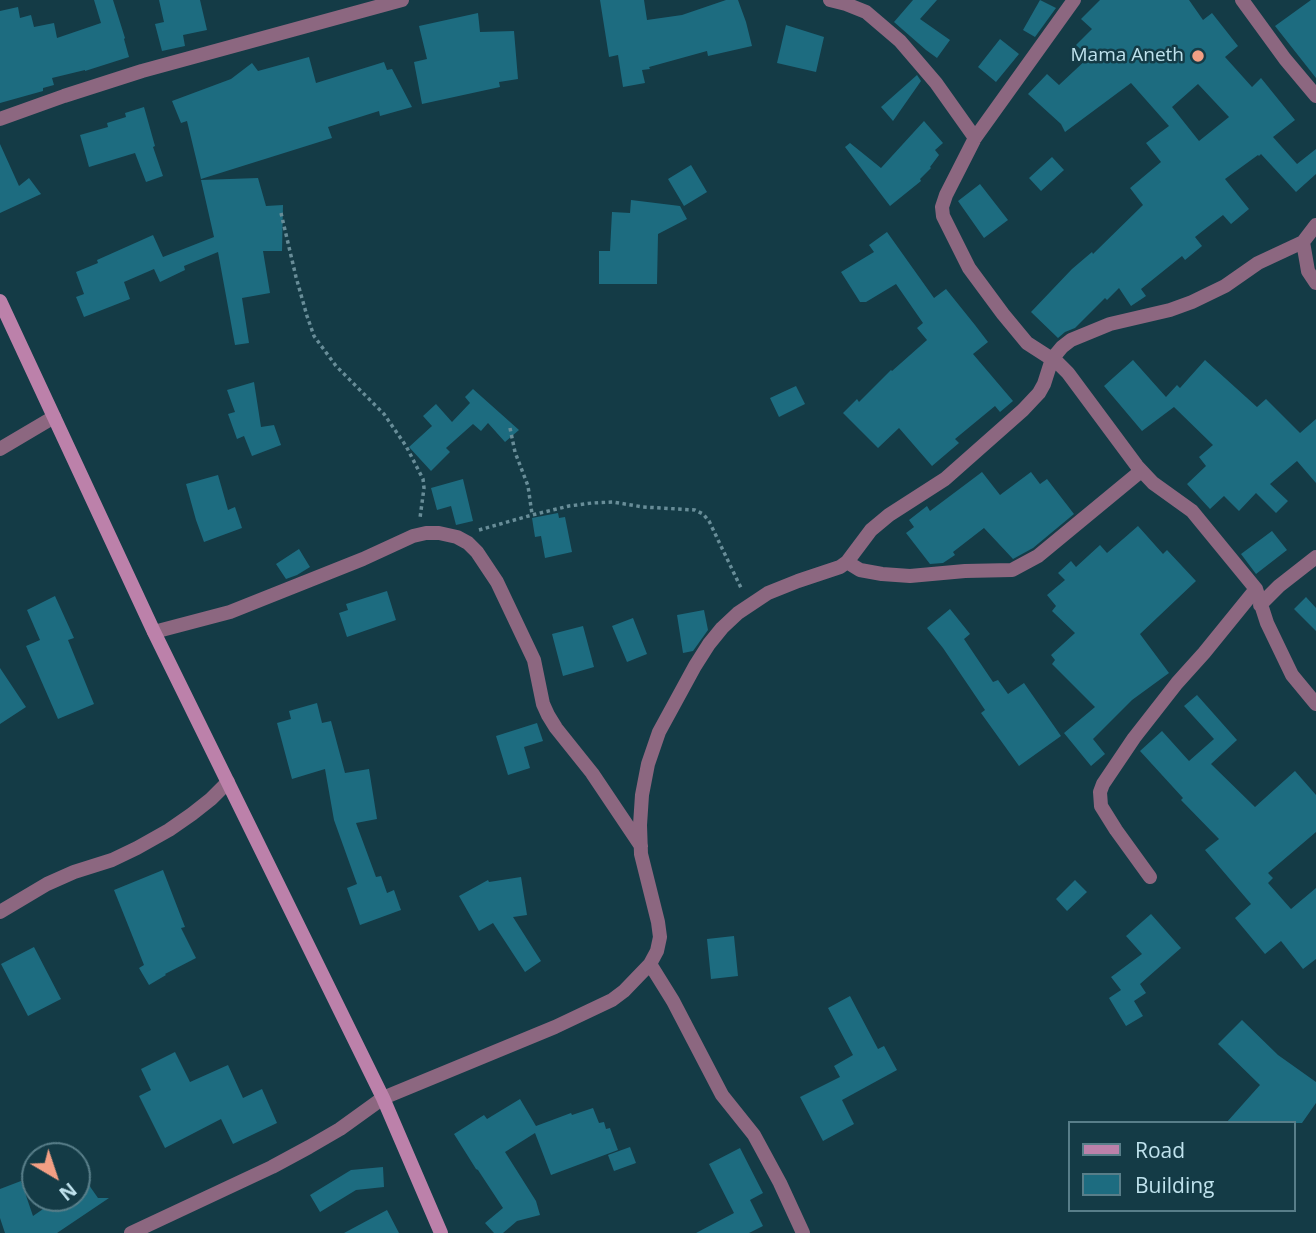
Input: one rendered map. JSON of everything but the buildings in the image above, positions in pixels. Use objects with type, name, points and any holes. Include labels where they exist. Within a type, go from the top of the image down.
[{"type":"street","points":[[0,120],[142,71],[402,0]]},
{"type":"street","points":[[830,0],[866,12],[901,41],[936,83],[975,138]]},
{"type":"street","points":[[1074,0],[975,138],[946,195],[942,207],[943,216],[979,284],[1027,343],[1063,367],[1141,471],[1192,511],[1256,589],[1266,623],[1292,675],[1316,704]]},
{"type":"street","points":[[1242,0],[1285,60],[1316,96]]},
{"type":"street","points":[[131,1233],[272,1167],[340,1129],[383,1098],[512,1046],[612,1000],[637,979],[650,964],[660,937],[641,854],[642,795],[648,764],[659,732],[709,644],[738,613],[768,593],[847,562],[871,530],[889,515],[945,479],[1023,410],[1039,393],[1052,359],[1071,340],[1110,324],[1192,302],[1225,286],[1258,263],[1303,242],[1316,225]]},
{"type":"street","points":[[1303,242],[1308,271],[1316,283]]},
{"type":"street","points":[[0,301],[154,632],[383,1098],[441,1233]]},
{"type":"street","points":[[0,449],[54,417]]},
{"type":"street","points":[[847,562],[860,569],[882,574],[910,576],[1012,570],[1038,556],[1141,471]]},
{"type":"street","points":[[154,632],[230,612],[413,536],[439,533],[457,537],[477,552],[497,582],[534,660],[543,704],[556,728],[592,773],[641,846]]},
{"type":"street","points":[[1260,605],[1316,557]]},
{"type":"street","points":[[1150,877],[1101,806],[1100,792],[1134,737],[1256,589]]},
{"type":"street","points":[[0,912],[47,884],[138,848],[192,814],[228,782]]},
{"type":"street","points":[[650,964],[673,1001],[722,1095],[754,1135],[803,1233]]},
{"type":"path","points":[[281,213],[314,336],[336,366],[396,429],[420,472],[424,488],[422,509],[413,536]]},
{"type":"path","points":[[510,428],[515,452],[528,486],[532,515]]},
{"type":"path","points":[[457,537],[569,506],[613,502],[695,510],[703,513],[713,529],[750,604]]},
{"type":"place","name":"Mama Aneth","points":[[1198,56]]}]
